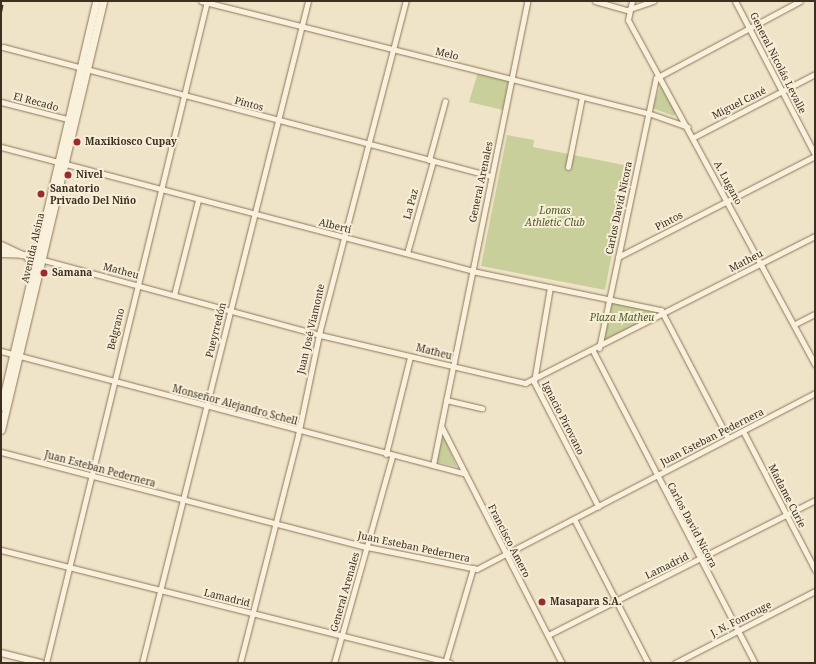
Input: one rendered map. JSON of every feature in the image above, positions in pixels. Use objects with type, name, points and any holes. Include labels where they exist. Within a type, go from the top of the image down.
[{"type":"main road","name":"Avenida Alsina","points":[[1,407],[16,355],[37,258],[83,69],[96,1]]},
{"type":"main road","name":"Avenida Alsina","points":[[1,430],[33,267],[37,258],[37,247],[60,164],[67,120],[102,1]]},
{"type":"street","name":"Melo","points":[[205,1],[511,80],[648,113],[688,127]]},
{"type":"street","name":"Belgrano","points":[[46,663],[158,190],[183,95],[205,1]]},
{"type":"street","name":"Pueyrredón","points":[[142,663],[308,1]]},
{"type":"street","name":"Juan José Viamonte","points":[[240,663],[276,524],[343,238],[406,1]]},
{"type":"street","name":"General Arenales","points":[[452,367],[527,1]]},
{"type":"street","points":[[595,1],[627,10],[653,1]]},
{"type":"street","points":[[627,10],[632,1]]},
{"type":"street","name":"General Nicolás Levalle","points":[[735,1],[815,155]]},
{"type":"street","points":[[660,74],[800,1]]},
{"type":"street","name":"A. Lugano","points":[[627,10],[628,20],[660,74],[815,364]]},
{"type":"street","name":"Pintos","points":[[3,48],[491,176]]},
{"type":"street","name":"Carlos David Nicora","points":[[599,348],[648,113],[660,74]]},
{"type":"street","name":"Miguel Cané","points":[[694,137],[815,74]]},
{"type":"street","points":[[568,167],[582,97]]},
{"type":"street","name":"La Paz","points":[[407,253],[445,101]]},
{"type":"street","name":"El Recado","points":[[1,102],[67,120]]},
{"type":"street","name":"Alberti","points":[[1,147],[158,190],[472,271],[610,299],[666,313]]},
{"type":"street","name":"Pintos","points":[[618,257],[815,155]]},
{"type":"street","points":[[174,295],[198,200]]},
{"type":"street","name":"Matheu","points":[[1,250],[37,258],[320,335],[522,383],[534,382],[815,236]]},
{"type":"street","name":"Matheu","points":[[1,244],[25,255]]},
{"type":"street","points":[[33,267],[25,255],[37,247]]},
{"type":"street","name":"Matheu","points":[[1,254],[25,255]]},
{"type":"street","name":"Ignacio Pirovano","points":[[550,287],[534,382],[598,506]]},
{"type":"street","points":[[666,313],[728,438]]},
{"type":"street","points":[[794,324],[815,314]]},
{"type":"street","name":"Monseñor Alejandro Schell","points":[[1,351],[206,407],[465,474]]},
{"type":"street","name":"Carlos David Nicora","points":[[593,351],[656,476],[754,663]]},
{"type":"street","points":[[386,454],[410,357]]},
{"type":"street","points":[[433,465],[452,367]]},
{"type":"street","name":"Juan Esteban Pedernera","points":[[1,452],[276,524],[367,546],[473,568],[505,554],[574,519],[815,393]]},
{"type":"street","points":[[446,400],[482,408]]},
{"type":"street","name":"Francisco Amero","points":[[441,426],[505,554],[562,663]]},
{"type":"street","name":"Madame Curie","points":[[743,431],[815,570]]},
{"type":"street","name":"General Arenales","points":[[334,663],[392,456]]},
{"type":"street","name":"Lamadrid","points":[[548,635],[815,500]]},
{"type":"street","points":[[574,519],[648,663]]},
{"type":"street","name":"Lamadrid","points":[[1,550],[447,663]]},
{"type":"street","points":[[447,663],[473,568]]},
{"type":"street","name":"J. N. Fonrouge","points":[[675,663],[815,591]]},
{"type":"street","points":[[1,653],[41,663]]},
{"type":"green space","points":[[478,72],[509,80],[503,110],[469,102]]},
{"type":"green space","points":[[661,84],[676,112],[674,116],[652,108]]},
{"type":"green space","name":"Lomas Athletic Club","points":[[507,135],[534,140],[533,147],[629,166],[605,290],[481,266]]},
{"type":"green space","name":"Plaza Matheu","points":[[609,299],[663,311],[599,348]]},
{"type":"green space","points":[[442,439],[445,439],[457,467],[437,462]]},
{"type":"railway","points":[[1,12],[3,1]]},
{"type":"place","name":"Maxikiosco Cupay","points":[[77,142]]},
{"type":"place","name":"Nivel","points":[[68,175]]},
{"type":"place","name":"Sanatorio Privado Del Nińo","points":[[41,194]]},
{"type":"place","name":"Samana","points":[[44,273]]},
{"type":"place","name":"Masapara S.A.","points":[[542,602]]}]
